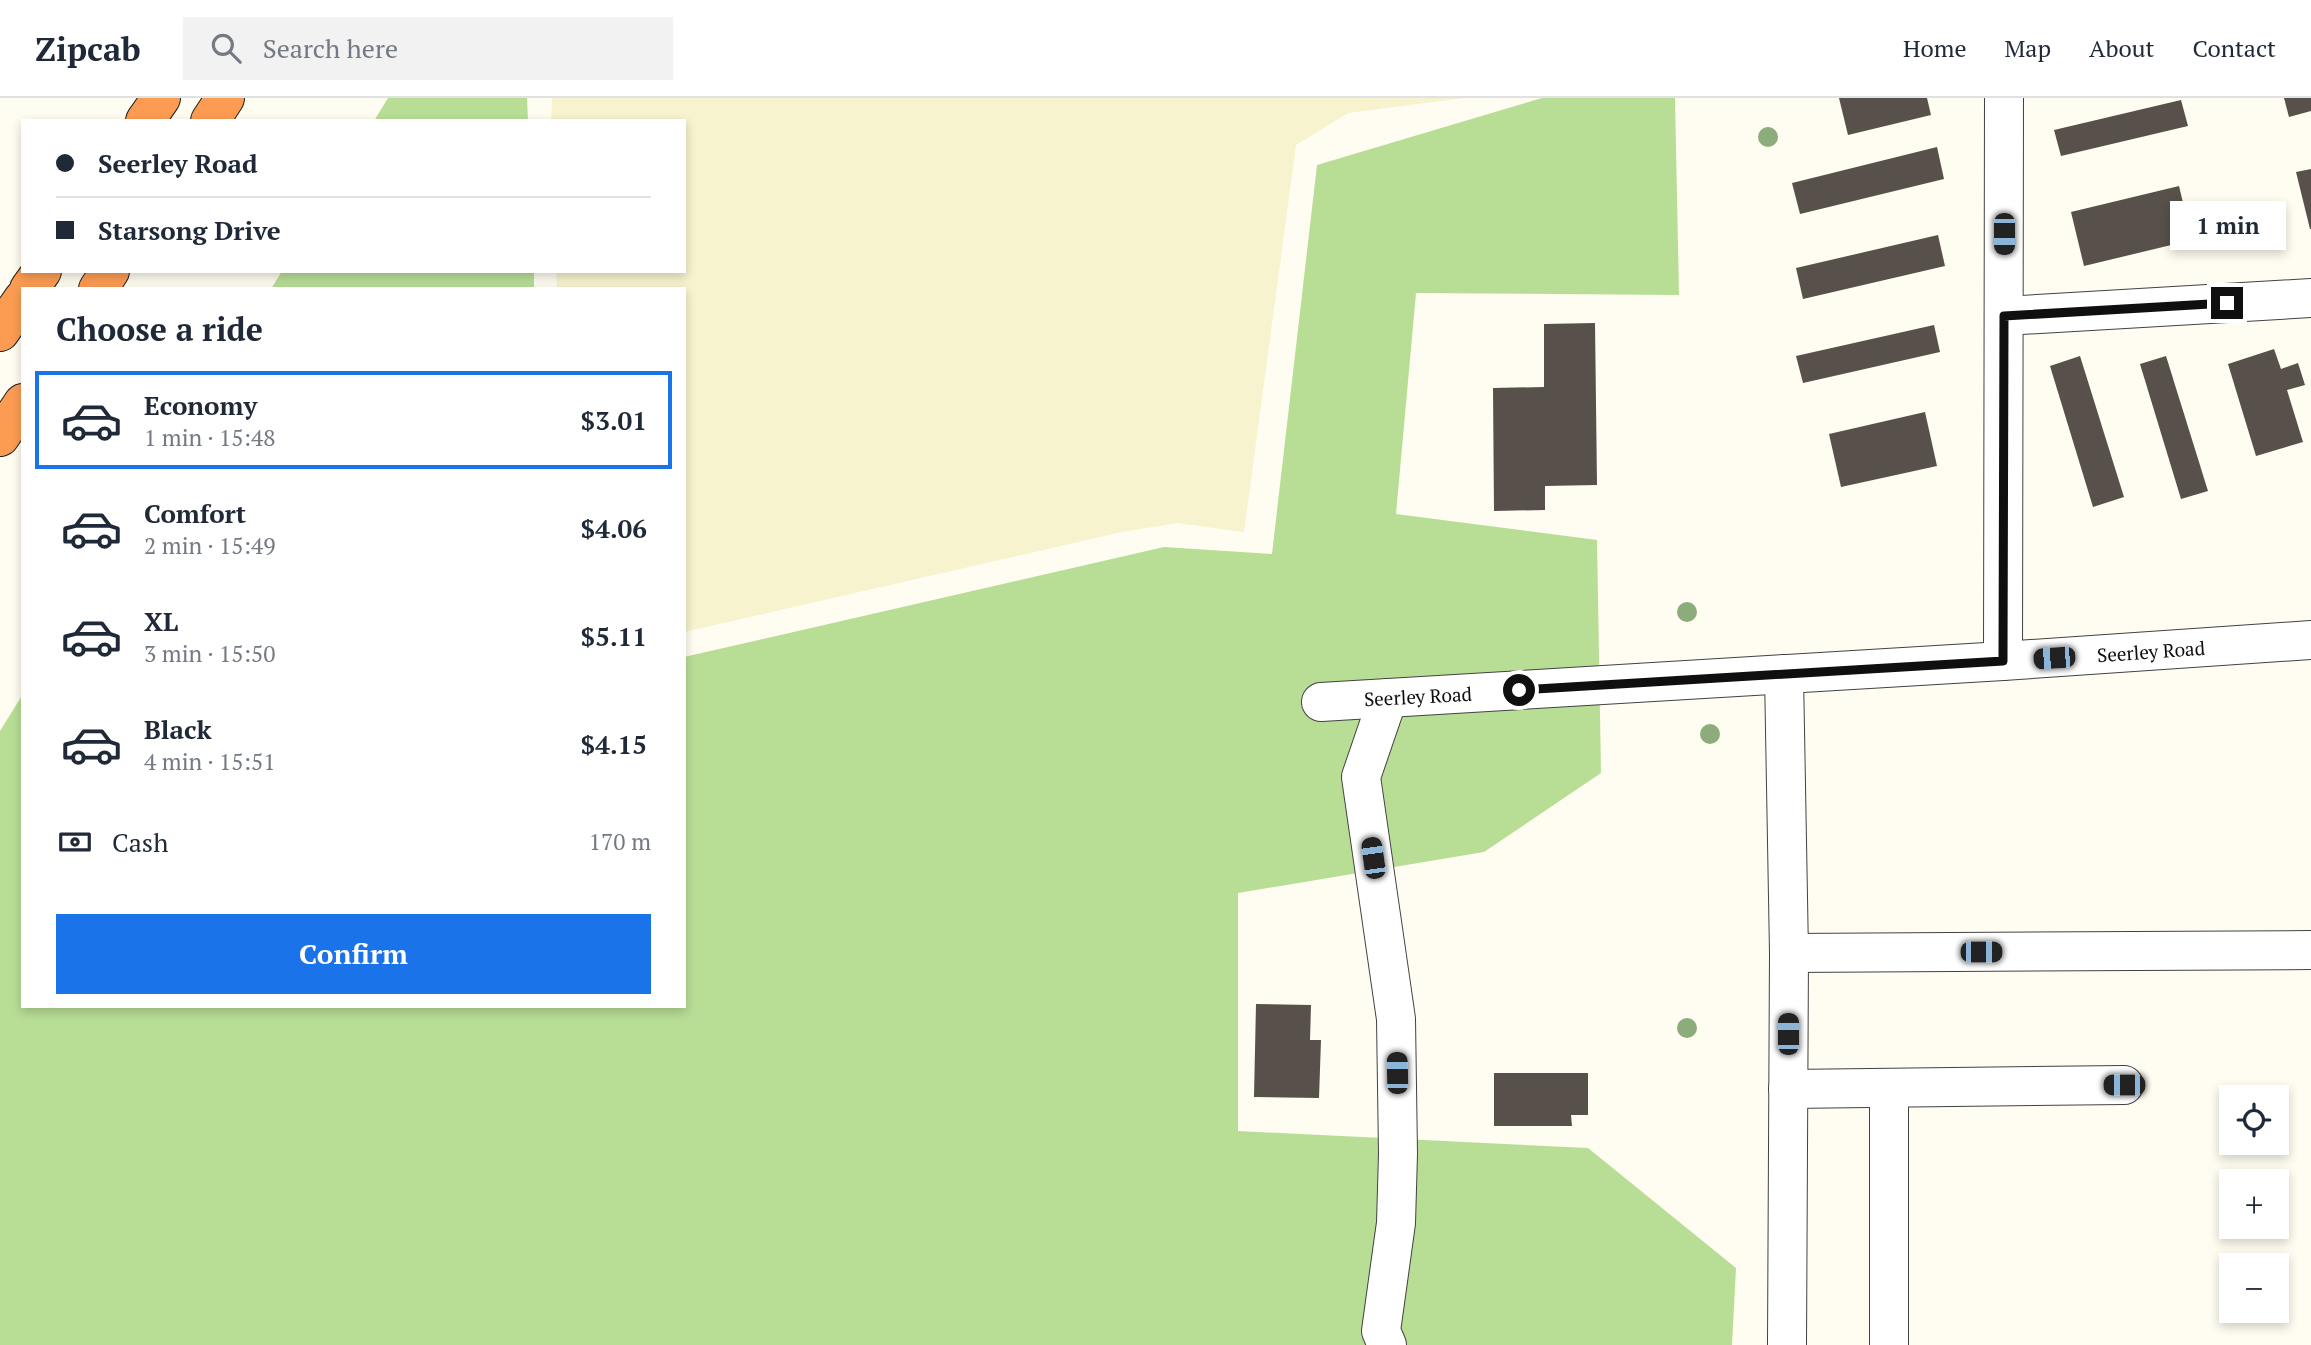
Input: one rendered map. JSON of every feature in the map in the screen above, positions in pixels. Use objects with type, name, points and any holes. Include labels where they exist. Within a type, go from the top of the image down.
[{"type":"highway","points":[[146,119],[161,98]]},
{"type":"highway","points":[[211,119],[225,98]]},
{"type":"highway","points":[[0,331],[21,302]]},
{"type":"highway","points":[[0,437],[21,406]]},
{"type":"street","points":[[2003,661],[2004,98]]},
{"type":"street","points":[[2004,316],[2311,298]]},
{"type":"street","name":"Seerley Road","points":[[1321,702],[2311,640]]},
{"type":"street","points":[[1784,674],[1789,953],[1787,1345]]},
{"type":"street","points":[[1387,1345],[1381,1331],[1396,1223],[1396,1019],[1361,778],[1388,698]]},
{"type":"street","points":[[1789,953],[2311,950]]},
{"type":"street","points":[[1788,1089],[2124,1085]]},
{"type":"street","points":[[1889,1088],[1889,1345]]},
{"type":"shaded area","points":[[552,98],[1464,98],[1348,113],[1296,145],[1244,532],[1177,523],[1122,532],[686,632],[686,287],[557,287],[556,273],[686,273],[686,119],[551,119]]},
{"type":"green space","points":[[388,98],[527,98],[528,119],[375,119]]},
{"type":"green space","points":[[1542,98],[1675,98],[1679,295],[1416,293],[1396,514],[1597,540],[1601,773],[1484,852],[1238,893],[1238,1131],[1588,1148],[1736,1268],[1732,1345],[0,1345],[0,731],[21,697],[21,1008],[686,1008],[686,657],[1164,547],[1272,554],[1317,165]]},
{"type":"green space","points":[[281,273],[534,273],[534,287],[272,287]]},
{"type":"building","points":[[1839,98],[1927,98],[1931,115],[1848,135]]},
{"type":"building","points":[[2284,98],[2311,98],[2311,111],[2289,117]]},
{"type":"building","points":[[2181,100],[2188,126],[2061,156],[2054,130]]},
{"type":"building","points":[[1937,147],[1944,179],[1800,214],[1792,183]]},
{"type":"building","points":[[2311,169],[2311,229],[2310,229],[2296,172]]},
{"type":"building","points":[[2179,186],[2192,240],[2084,266],[2071,212]]},
{"type":"building","points":[[1938,235],[1945,266],[1803,299],[1796,268]]},
{"type":"building","points":[[1595,323],[1597,485],[1545,486],[1545,510],[1494,511],[1493,388],[1544,387],[1544,324]]},
{"type":"building","points":[[1934,325],[1940,352],[1803,383],[1796,356]]},
{"type":"building","points":[[2274,349],[2281,369],[2298,363],[2305,385],[2287,390],[2303,442],[2256,456],[2228,364]]},
{"type":"building","points":[[2080,356],[2124,497],[2093,507],[2050,366]]},
{"type":"building","points":[[2166,356],[2208,491],[2181,499],[2140,364]]},
{"type":"building","points":[[1925,412],[1937,466],[1841,487],[1829,434]]},
{"type":"building","points":[[1256,1004],[1311,1005],[1310,1040],[1321,1040],[1319,1098],[1254,1097]]},
{"type":"building","points":[[1494,1073],[1588,1073],[1588,1115],[1571,1115],[1572,1126],[1494,1126]]},
{"type":"route","points":[[1519,690],[2003,661],[2004,316],[2227,303]]}]
